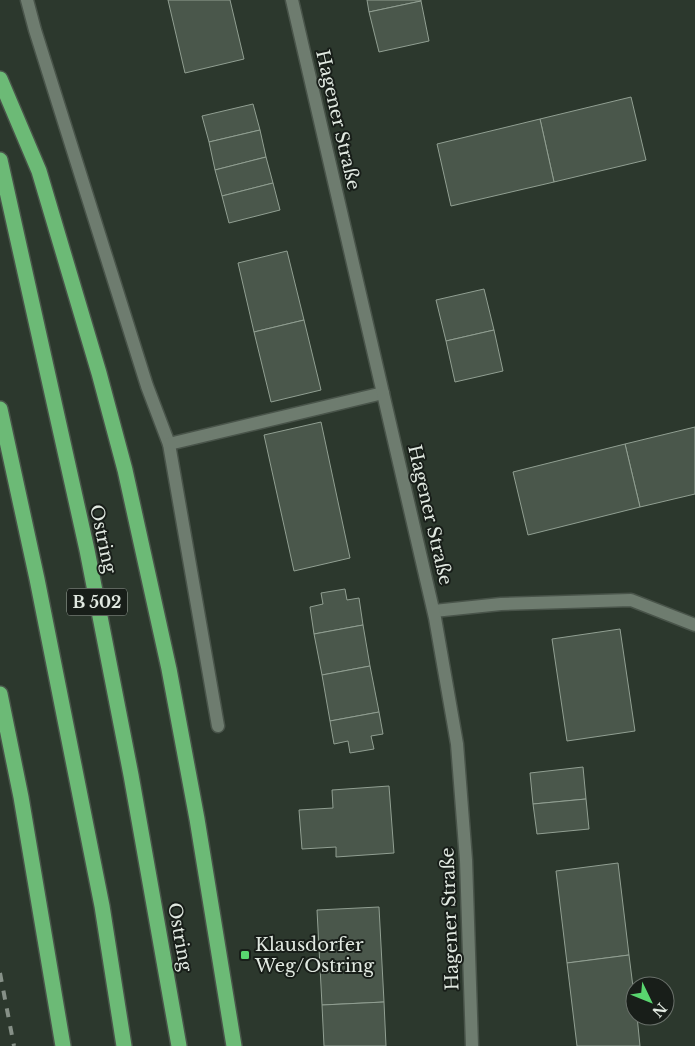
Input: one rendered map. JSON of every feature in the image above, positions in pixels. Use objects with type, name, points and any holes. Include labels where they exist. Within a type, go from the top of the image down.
[{"type":"highway","points":[[0,79],[39,171],[99,373],[125,470],[172,687],[197,819],[234,1046]]},
{"type":"highway","name":"Ostring","points":[[0,160],[87,550],[135,794],[179,1046]]},
{"type":"highway","name":"B 502","points":[[0,409],[37,579],[102,906],[124,1046]]},
{"type":"highway","points":[[0,694],[21,798],[63,1046]]},
{"type":"street","points":[[27,0],[147,386],[169,444],[218,726]]},
{"type":"street","name":"Hagener Straße","points":[[292,0],[434,611],[458,754],[466,860],[472,1046]]},
{"type":"street","points":[[169,444],[383,393]]},
{"type":"street","points":[[434,611],[502,604],[631,600],[695,625]]},
{"type":"building","points":[[168,0],[230,0],[244,59],[185,73]]},
{"type":"building","points":[[367,0],[421,0],[421,1],[369,12]]},
{"type":"building","points":[[421,1],[429,41],[379,52],[369,12]]},
{"type":"building","points":[[631,97],[646,160],[554,182],[540,119]]},
{"type":"building","points":[[253,104],[260,130],[209,142],[202,116]]},
{"type":"building","points":[[540,119],[554,182],[451,206],[437,144]]},
{"type":"building","points":[[260,130],[266,157],[215,170],[209,142]]},
{"type":"building","points":[[266,157],[273,183],[222,196],[215,170]]},
{"type":"building","points":[[273,183],[280,210],[229,223],[222,196]]},
{"type":"building","points":[[287,251],[304,320],[254,332],[238,263]]},
{"type":"building","points":[[484,289],[494,330],[446,341],[436,300]]},
{"type":"building","points":[[304,320],[321,390],[271,402],[254,332]]},
{"type":"building","points":[[494,330],[503,371],[455,382],[446,341]]},
{"type":"building","points":[[321,422],[350,558],[294,571],[264,435]]},
{"type":"building","points":[[695,427],[695,494],[640,507],[625,444]]},
{"type":"building","points":[[625,444],[640,507],[528,535],[513,472]]},
{"type":"building","points":[[345,589],[347,600],[359,598],[363,625],[314,634],[310,607],[323,604],[321,593]]},
{"type":"building","points":[[363,625],[370,666],[322,675],[314,634]]},
{"type":"building","points":[[620,629],[635,731],[567,741],[552,639]]},
{"type":"building","points":[[370,666],[379,712],[330,721],[322,675]]},
{"type":"building","points":[[379,712],[383,734],[371,736],[374,749],[350,753],[348,741],[334,744],[330,721]]},
{"type":"building","points":[[583,767],[586,799],[533,804],[530,773]]},
{"type":"building","points":[[389,786],[394,853],[336,857],[336,847],[302,849],[299,810],[333,808],[332,790]]},
{"type":"building","points":[[586,799],[589,829],[537,834],[533,804]]},
{"type":"building","points":[[618,863],[629,955],[567,963],[556,871]]},
{"type":"building","points":[[379,907],[384,1002],[322,1005],[317,910]]},
{"type":"building","points":[[629,955],[632,976],[625,976],[625,1026],[638,1026],[640,1046],[577,1046],[567,963]]},
{"type":"building","points":[[384,1002],[386,1046],[324,1046],[322,1005]]},
{"type":"railway","points":[[0,973],[14,1046]]},
{"type":"place","name":"Klausdorfer Weg/Ostring","points":[[245,955]]}]
